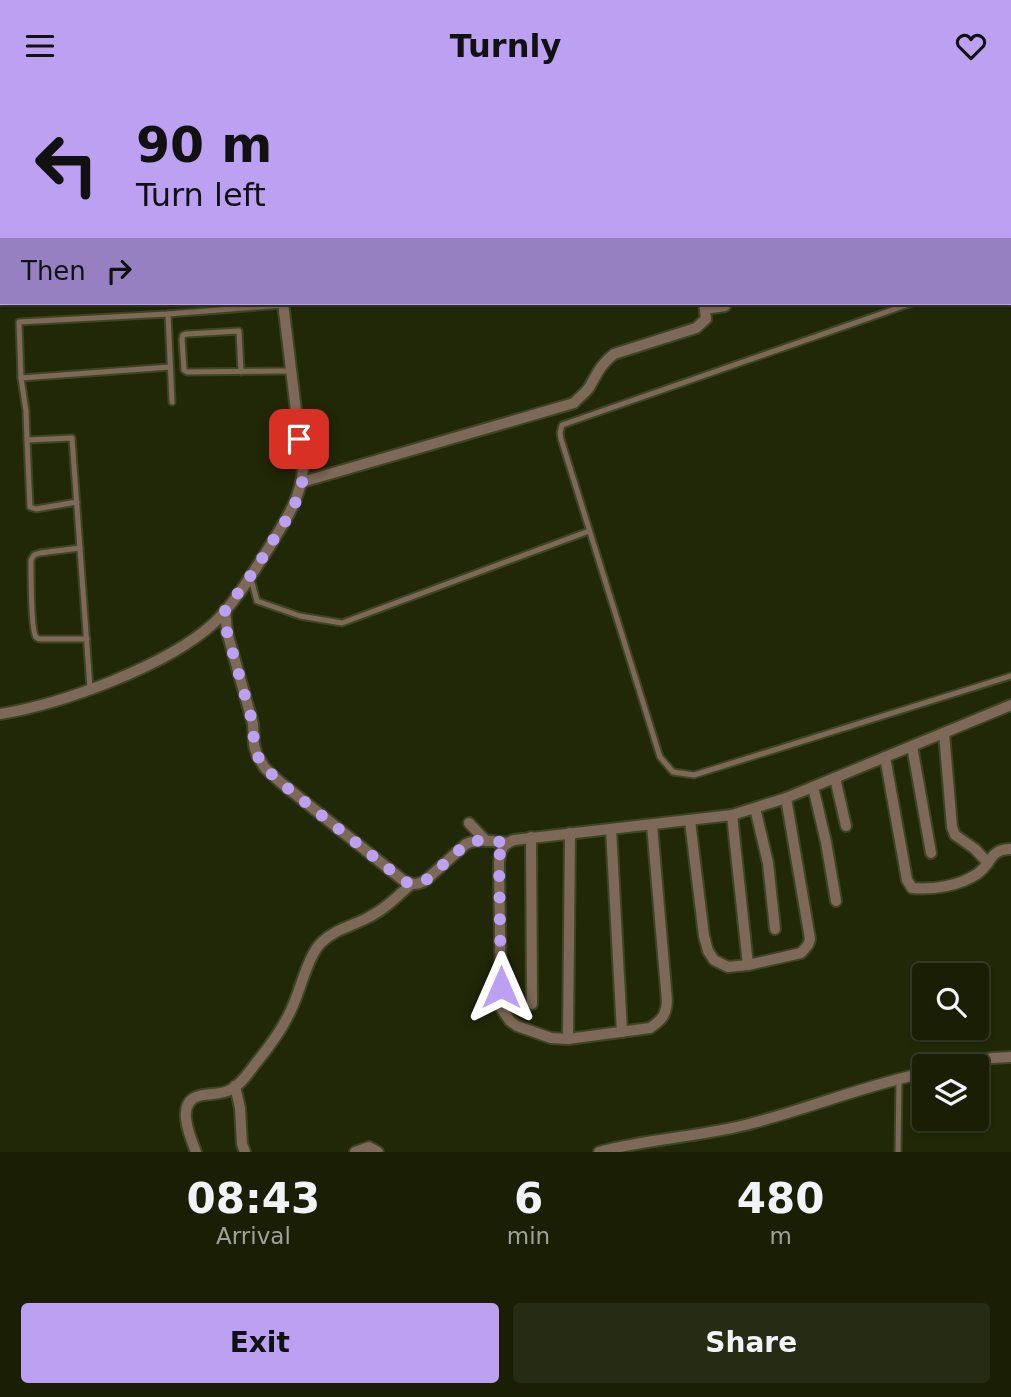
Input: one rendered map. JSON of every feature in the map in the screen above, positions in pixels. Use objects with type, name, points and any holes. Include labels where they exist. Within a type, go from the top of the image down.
[{"type":"street","points":[[0,714],[90,689],[154,663],[214,623],[250,578],[284,523],[302,482],[303,468],[283,305]]},
{"type":"street","points":[[302,482],[574,403],[589,388],[604,361],[614,354],[696,328],[706,319],[705,306],[725,306]]},
{"type":"street","points":[[225,610],[227,632],[253,724],[254,745],[265,768],[411,884],[426,880],[466,844],[479,840],[507,843],[531,837],[732,815],[786,798],[1011,705]]},
{"type":"street","points":[[0,722],[16,711]]},
{"type":"street","points":[[944,733],[952,827],[955,835],[975,849],[988,863]]},
{"type":"street","points":[[912,746],[931,853]]},
{"type":"street","points":[[884,757],[909,885],[912,888],[928,889],[961,883],[980,873],[995,852],[1011,849]]},
{"type":"street","points":[[835,778],[846,826]]},
{"type":"street","points":[[813,787],[836,901]]},
{"type":"street","points":[[690,821],[704,936],[714,960],[728,967],[801,953],[810,939],[786,798]]},
{"type":"street","points":[[755,808],[768,863],[775,929]]},
{"type":"street","points":[[732,815],[748,965]]},
{"type":"street","points":[[469,823],[486,841]]},
{"type":"street","points":[[507,843],[500,852],[499,863],[501,1008],[517,1027],[551,1038],[568,1039],[650,1028],[665,1015],[667,1001],[652,825]]},
{"type":"street","points":[[611,829],[621,1032]]},
{"type":"street","points":[[568,1039],[570,833]]},
{"type":"street","points":[[531,837],[532,1005]]},
{"type":"street","points":[[196,1152],[187,1128],[189,1101],[197,1096],[231,1090],[277,1037],[319,944],[330,935],[369,917],[411,884]]},
{"type":"street","points":[[989,1059],[1011,1056]]},
{"type":"street","points":[[599,1152],[752,1124],[912,1076]]},
{"type":"street","points":[[235,1086],[245,1152]]},
{"type":"street","points":[[355,1152],[369,1147],[378,1152]]},
{"type":"lane","points":[[77,502],[36,509],[30,507],[19,322],[272,305]]},
{"type":"lane","points":[[906,305],[562,425],[559,433],[660,757],[673,772],[694,775],[1011,676]]},
{"type":"lane","points":[[168,314],[172,402]]},
{"type":"lane","points":[[241,372],[239,331],[183,335],[184,370],[187,372],[241,372],[290,371]]},
{"type":"lane","points":[[21,378],[170,367]]},
{"type":"lane","points":[[27,440],[72,438],[90,689]]},
{"type":"lane","points":[[250,578],[257,601],[300,616],[342,623],[589,531]]},
{"type":"lane","points":[[80,548],[34,555],[31,560],[33,623],[36,638],[87,639]]},
{"type":"lane","points":[[898,1152],[899,1079]]},
{"type":"route","points":[[299,439],[303,468],[298,495],[250,578],[225,610],[227,632],[253,724],[257,755],[265,768],[280,782],[411,884],[426,880],[466,844],[479,840],[507,843],[500,852],[499,863],[501,987]]}]
